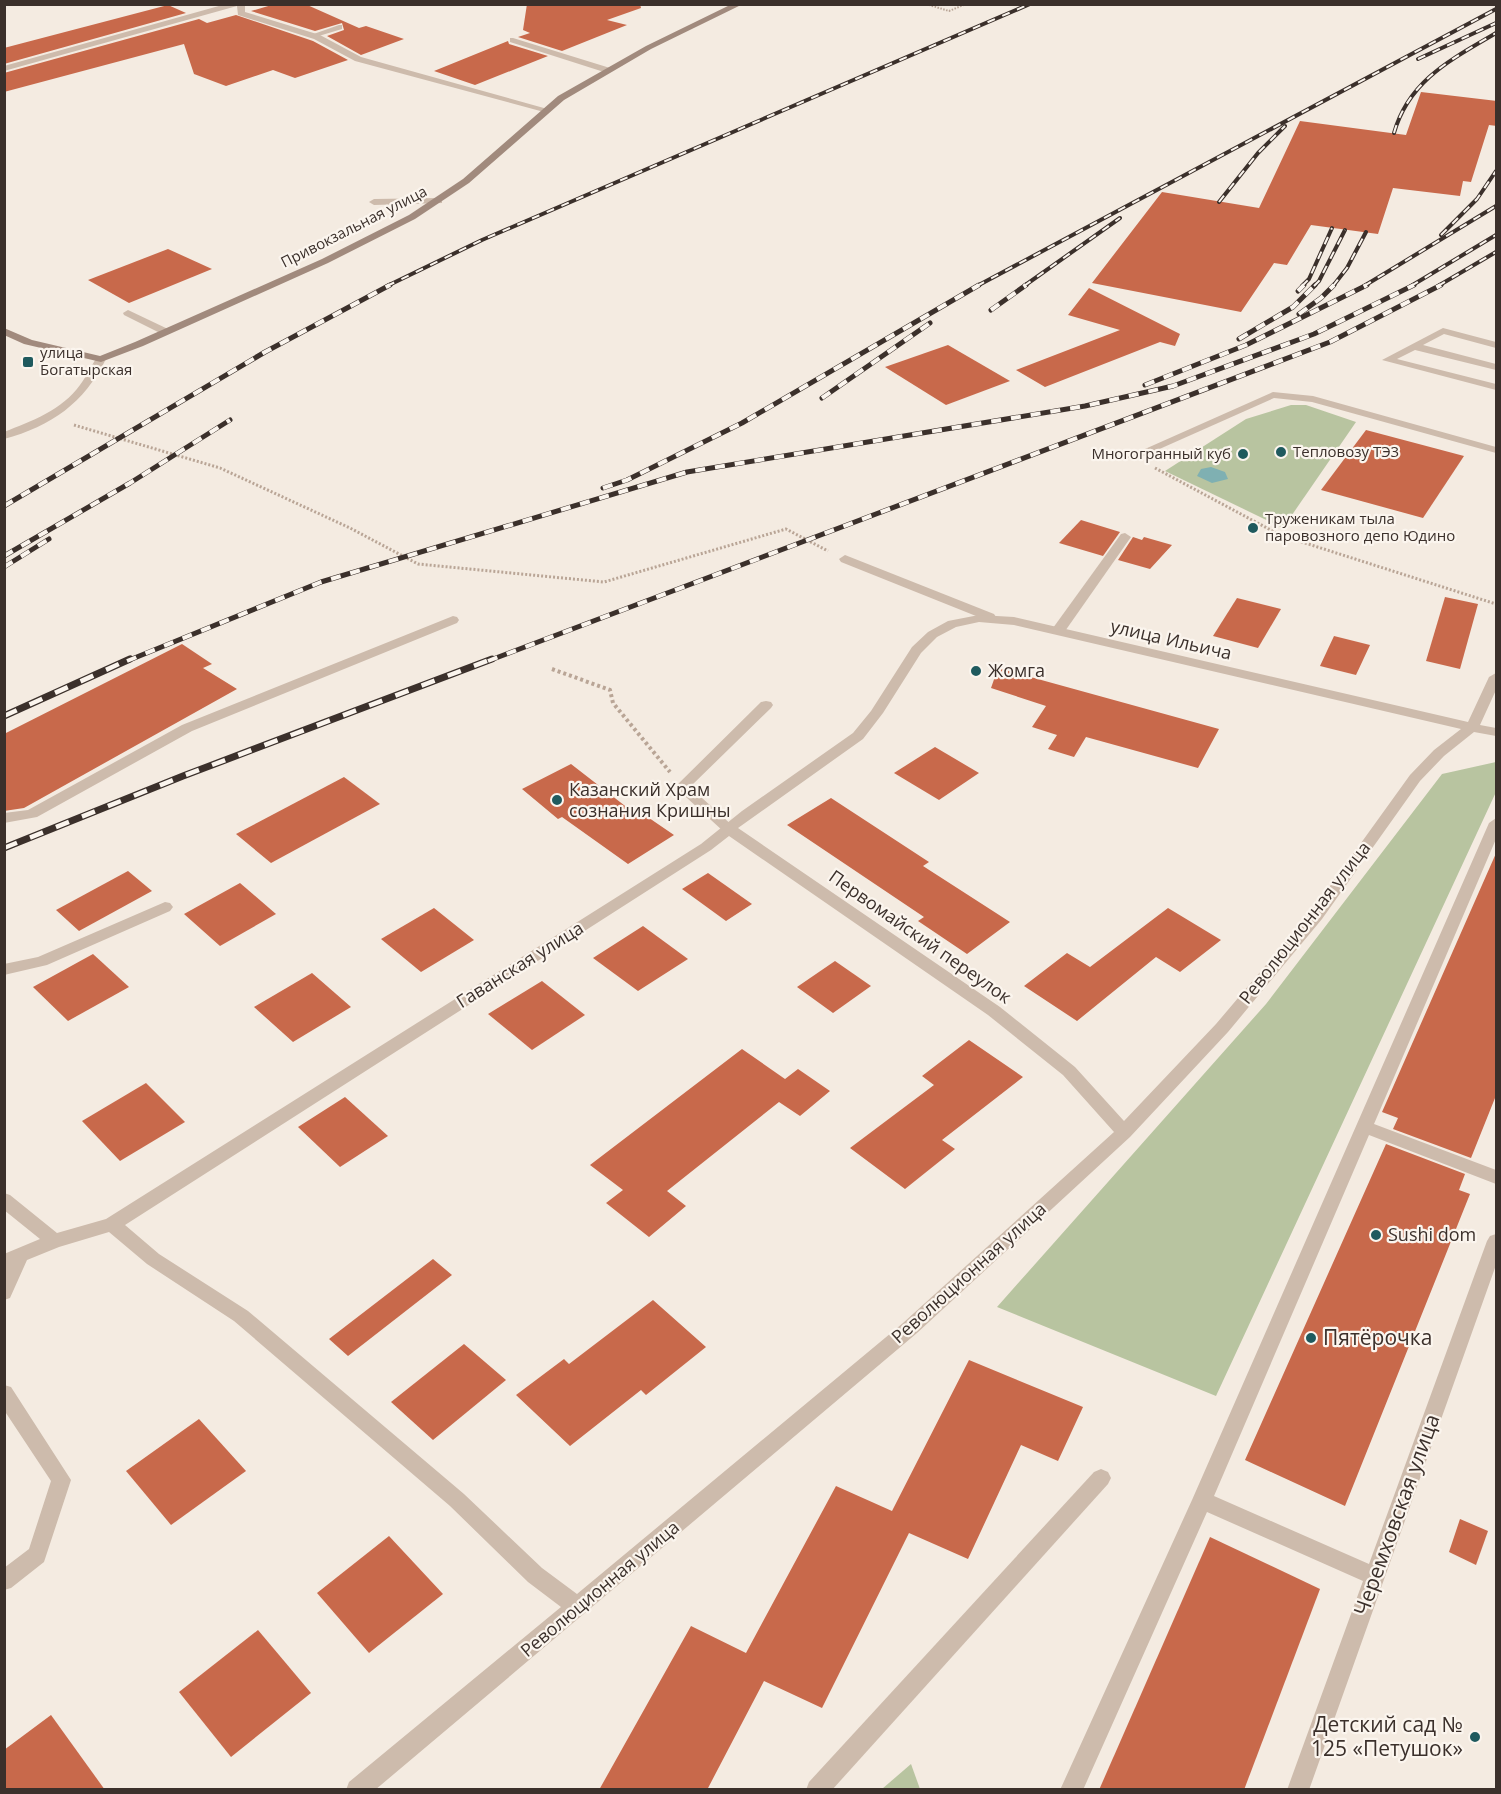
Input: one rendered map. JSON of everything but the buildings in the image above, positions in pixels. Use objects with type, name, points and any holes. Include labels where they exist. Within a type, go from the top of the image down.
[{"type":"main road","name":"Привокзальная улица","points":[[101,359],[362,243],[439,201],[466,181],[561,98],[607,70],[740,4]]},
{"type":"main road","points":[[4,331],[28,342],[55,350],[101,359]]},
{"type":"street","points":[[4,69],[236,4]]},
{"type":"street","points":[[241,4],[241,13],[312,36],[349,52],[358,59],[547,110]]},
{"type":"street","points":[[312,36],[339,27]]},
{"type":"street","points":[[513,40],[607,70]]},
{"type":"street","points":[[374,202],[439,201]]},
{"type":"street","points":[[128,314],[166,332]]},
{"type":"street","points":[[1496,387],[1387,360],[1443,331],[1497,345]]},
{"type":"street","points":[[1413,346],[1497,367]]},
{"type":"street","points":[[4,436],[49,418],[77,398],[92,379],[101,359]]},
{"type":"street","points":[[1133,457],[1273,395],[1313,399],[1497,450]]},
{"type":"street","points":[[1058,631],[1125,537]]},
{"type":"street","name":"улица Ильича","points":[[845,559],[990,617],[1497,732]]},
{"type":"street","name":"Гаванская улица","points":[[12,1258],[54,1241],[112,1224],[706,847],[728,828],[858,736],[872,721],[909,658],[926,639],[941,628],[955,623],[990,617]]},
{"type":"street","points":[[4,818],[32,814],[187,728],[453,620]]},
{"type":"street","name":"Революционная улица","points":[[357,1790],[910,1328],[1124,1132],[1222,1028],[1317,915],[1415,778],[1439,753],[1472,728],[1497,677]]},
{"type":"street","points":[[682,787],[766,705]]},
{"type":"street","name":"Первомайский переулок","points":[[682,787],[728,828],[994,1011],[1069,1071],[1124,1132]]},
{"type":"street","points":[[1071,1790],[1202,1500],[1497,824]]},
{"type":"street","points":[[4,970],[42,961],[165,907]]},
{"type":"street","points":[[1365,1127],[1497,1177]]},
{"type":"street","points":[[4,1200],[54,1241]]},
{"type":"street","points":[[112,1224],[153,1259],[241,1316],[457,1500],[535,1575],[578,1607]]},
{"type":"street","name":"Черемховская улица","points":[[1298,1790],[1497,1241]]},
{"type":"street","points":[[4,1293],[12,1258]]},
{"type":"street","points":[[4,1393],[61,1480],[37,1555],[4,1581]]},
{"type":"street","points":[[817,1790],[1101,1478]]},
{"type":"street","points":[[1202,1500],[1375,1576]]},
{"type":"path","points":[[926,4],[949,11],[966,4]]},
{"type":"path","points":[[49,418],[220,468],[350,528],[418,564],[604,582],[786,529],[845,559]]},
{"type":"path","points":[[1133,457],[1280,535],[1497,604]]},
{"type":"path","points":[[552,669],[610,690],[613,703],[682,787]]},
{"type":"green space","points":[[1291,405],[1306,405],[1356,422],[1283,528],[1165,471],[1246,419]]},
{"type":"green space","points":[[1496,762],[1496,792],[1216,1396],[997,1307],[1266,1004],[1442,774]]},
{"type":"green space","points":[[911,1764],[920,1789],[882,1789]]},
{"type":"water","points":[[1211,467],[1225,472],[1228,479],[1212,483],[1197,476],[1201,469]]},
{"type":"railway","points":[[387,286],[482,240],[1030,4]]},
{"type":"railway","points":[[977,286],[1496,9]]},
{"type":"railway","points":[[1418,59],[1496,23]]},
{"type":"railway","points":[[1394,133],[1401,115],[1421,85],[1448,62],[1496,33]]},
{"type":"railway","points":[[1219,202],[1258,153],[1285,126]]},
{"type":"railway","points":[[1441,235],[1477,199],[1496,171]]},
{"type":"railway","points":[[1364,286],[1496,206]]},
{"type":"railway","points":[[1024,286],[1120,218]]},
{"type":"railway","points":[[1302,286],[1309,279],[1332,228]]},
{"type":"railway","points":[[1239,339],[1293,307],[1319,281],[1345,230]]},
{"type":"railway","points":[[1333,286],[1347,268],[1366,232]]},
{"type":"railway","points":[[1411,286],[1496,235]]},
{"type":"railway","points":[[1438,286],[1496,252]]},
{"type":"railway","points":[[4,506],[265,352],[390,285]]},
{"type":"railway","points":[[603,488],[627,480],[742,423],[979,285]]},
{"type":"railway","points":[[991,310],[1026,285]]},
{"type":"railway","points":[[1298,291],[1304,285]]},
{"type":"railway","points":[[1145,385],[1246,345],[1367,285]]},
{"type":"railway","points":[[127,661],[321,582],[687,472],[1085,406],[1173,386],[1314,334],[1414,285]]},
{"type":"railway","points":[[488,661],[1330,342],[1441,285]]},
{"type":"railway","points":[[1299,314],[1333,286]]},
{"type":"railway","points":[[822,398],[930,323]]},
{"type":"railway","points":[[4,556],[130,483],[230,420]]},
{"type":"railway","points":[[4,567],[49,539]]},
{"type":"railway","points":[[4,716],[130,659]]},
{"type":"railway","points":[[4,848],[183,776],[492,659]]},
{"type":"place","name":"улица Богатырская","points":[[28,362]]},
{"type":"place","name":"Тепловозу ТЭ3","points":[[1281,452]]},
{"type":"place","name":"Многогранный куб","points":[[1243,454]]},
{"type":"place","name":"Труженикам тыла паровозного депо Юдино","points":[[1253,528]]},
{"type":"place","name":"Жомга","points":[[976,671]]},
{"type":"place","name":"Казанский Храм сознания Кришны","points":[[557,800]]},
{"type":"place","name":"Sushi dom","points":[[1376,1235]]},
{"type":"place","name":"Пятёрочка","points":[[1311,1338]]},
{"type":"place","name":"Детский сад № 125 «Петушок»","points":[[1475,1737]]}]
